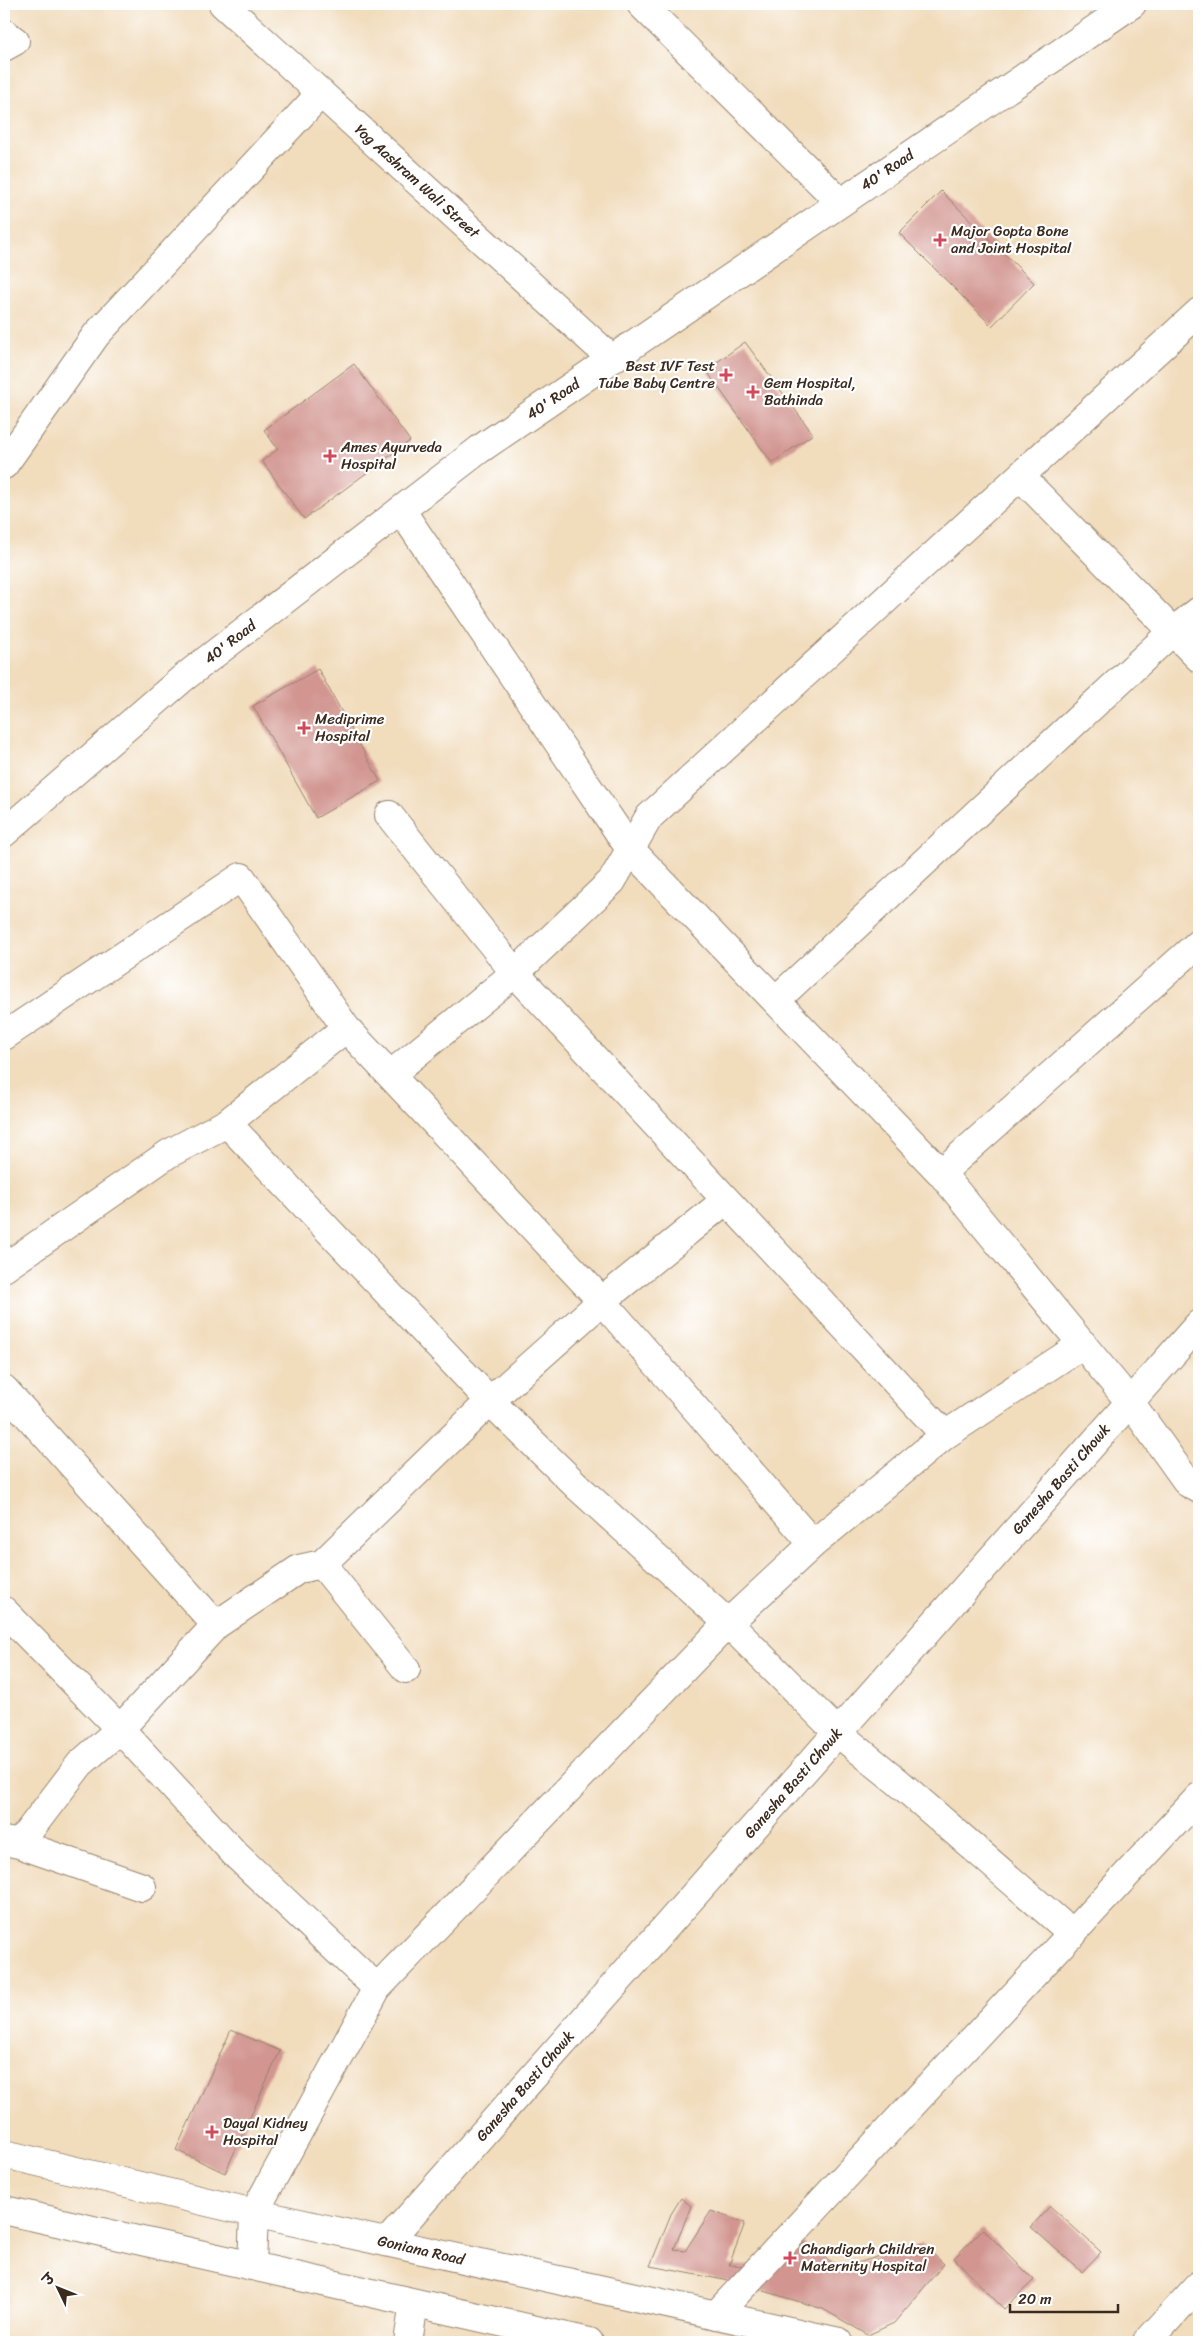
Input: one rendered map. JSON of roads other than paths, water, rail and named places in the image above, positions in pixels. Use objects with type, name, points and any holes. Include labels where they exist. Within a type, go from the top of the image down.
[{"type":"street","name":"Yog Aashram Wali Street","points":[[223,4],[612,359]]},
{"type":"street","points":[[641,4],[840,202]]},
{"type":"street","name":"40' Road","points":[[4,833],[182,679],[480,449],[1127,5]]},
{"type":"street","points":[[4,33],[15,41],[4,48]]},
{"type":"street","points":[[4,465],[96,335],[321,93]]},
{"type":"street","points":[[390,1075],[515,973],[612,881],[649,817],[1199,312]]},
{"type":"street","points":[[1020,476],[1199,658]]},
{"type":"street","points":[[401,510],[630,849],[941,1173],[1130,1402],[1188,1483],[1199,1489]]},
{"type":"street","points":[[776,1000],[1173,631],[1199,611]]},
{"type":"street","points":[[389,814],[515,973],[945,1435]]},
{"type":"street","points":[[4,1036],[241,877],[346,1028],[602,1301],[813,1544]]},
{"type":"street","points":[[941,1173],[1199,943]]},
{"type":"street","points":[[4,1268],[168,1154],[227,1123],[346,1028]]},
{"type":"street","points":[[227,1123],[490,1401],[578,1488],[728,1623],[838,1733],[905,1788],[1073,1934]]},
{"type":"street","points":[[142,1887],[12,1843],[80,1764],[120,1729],[216,1625],[299,1569],[322,1564],[490,1401],[602,1301],[726,1200]]},
{"type":"street","name":"Ganesha Basti Chowk","points":[[387,2242],[1199,1324]]},
{"type":"street","points":[[252,2266],[254,2213],[377,1988],[728,1623],[813,1544],[945,1435],[1083,1344]]},
{"type":"street","points":[[4,1389],[216,1625]]},
{"type":"street","points":[[322,1564],[406,1669]]},
{"type":"street","points":[[4,1610],[120,1729],[236,1855],[377,1988]]},
{"type":"street","points":[[716,2315],[1199,1797]]},
{"type":"street","name":"Goniana Road","points":[[4,2154],[254,2213],[839,2342]]},
{"type":"street","points":[[4,2210],[589,2342]]},
{"type":"street","points":[[1147,2342],[1199,2285]]},
{"type":"street","points":[[408,2342],[414,2302]]},
{"type":"place","name":"Major Gopta Bone and Joint Hospital","points":[[940,240]]},
{"type":"place","name":"Best IVF Test Tube Baby Centre","points":[[726,375]]},
{"type":"place","name":"Gem Hospital, Bathinda","points":[[753,392]]},
{"type":"place","name":"Ames Ayurveda Hospital","points":[[330,456]]},
{"type":"place","name":"Mediprime Hospital","points":[[304,728]]},
{"type":"place","name":"Dayal Kidney Hospital","points":[[212,2132]]},
{"type":"place","name":"Chandigarh Children Maternity Hospital","points":[[790,2258]]}]
